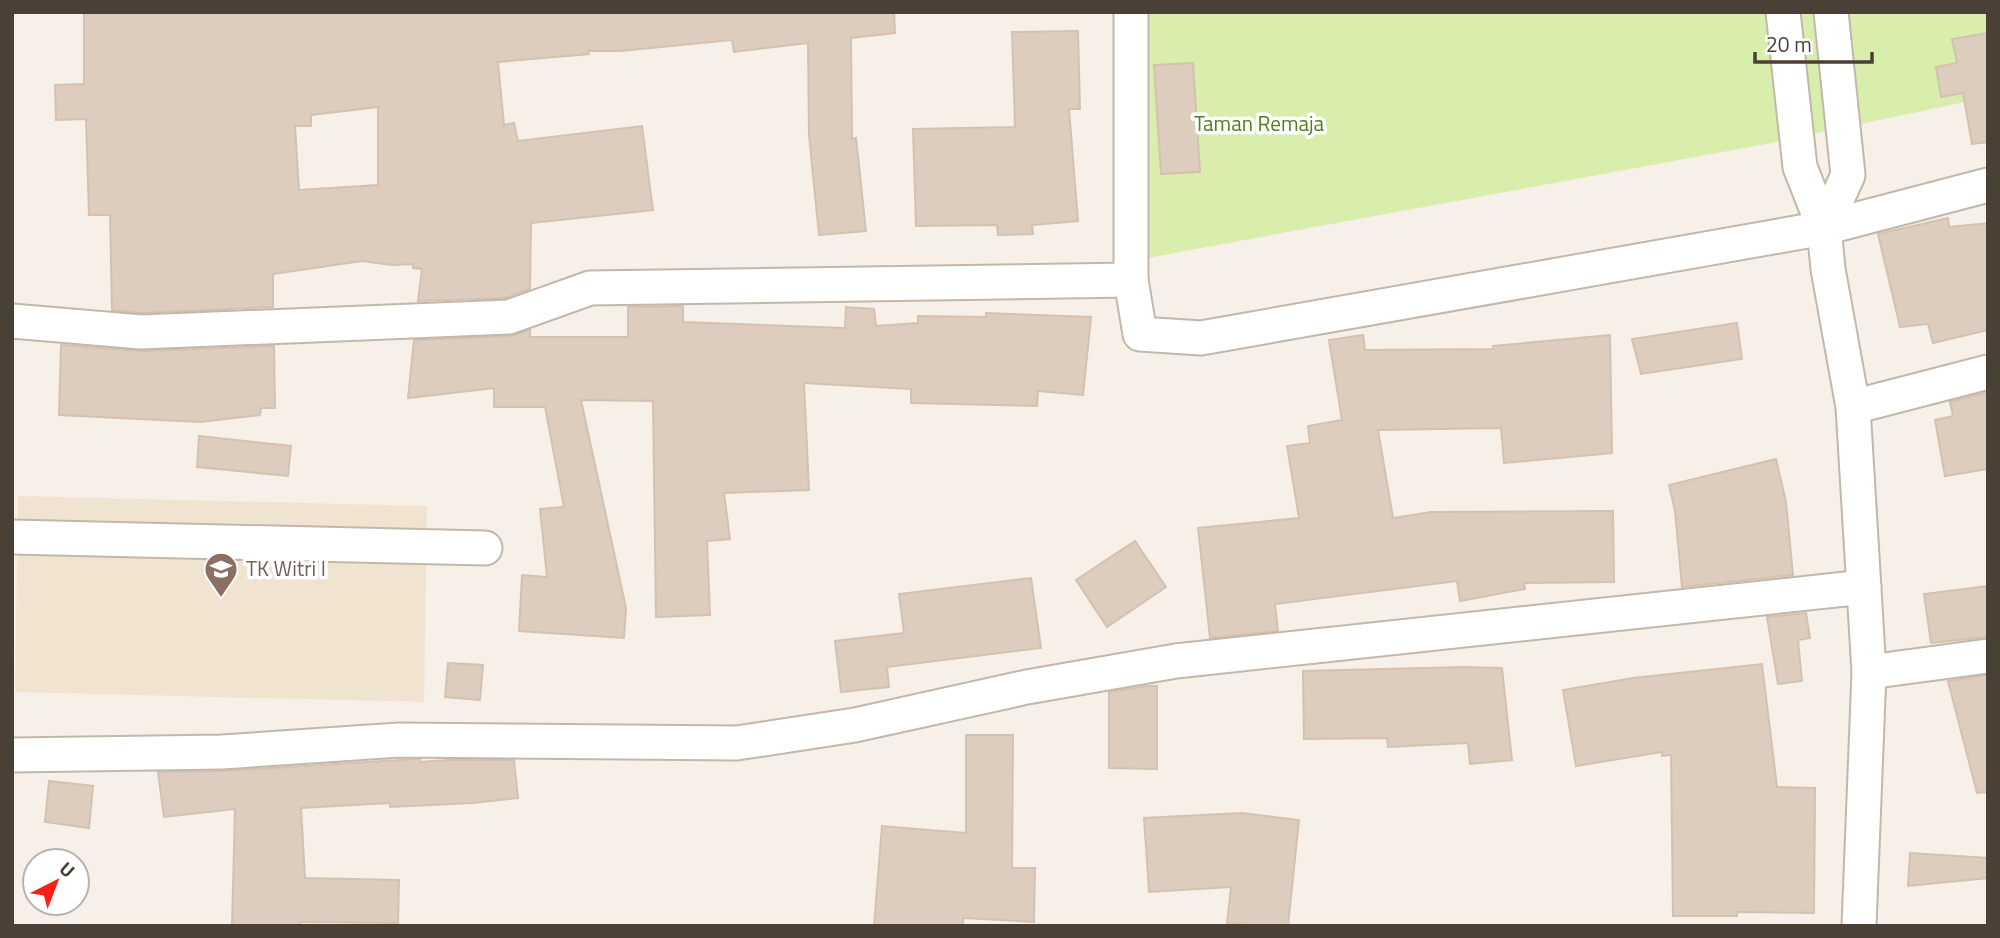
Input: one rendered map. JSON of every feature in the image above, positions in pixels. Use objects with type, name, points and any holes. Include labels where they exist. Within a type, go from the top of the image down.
[{"type":"street","points":[[1130,12],[1131,280],[1140,334],[1201,338],[1824,228],[1988,185]]},
{"type":"street","points":[[1783,12],[1800,167],[1824,228],[1828,270],[1853,407],[1869,672],[1860,926]]},
{"type":"street","points":[[1824,228],[1848,175],[1831,12]]},
{"type":"street","points":[[12,321],[141,332],[509,317],[590,288],[1131,280]]},
{"type":"street","points":[[1853,407],[1988,372]]},
{"type":"street","points":[[12,537],[485,548]]},
{"type":"street","points":[[12,755],[222,752],[399,740],[737,743],[855,725],[1027,687],[1176,661],[1864,587]]},
{"type":"street","points":[[1869,672],[1988,656]]},
{"type":"shaded area","name":"TK Witri I","points":[[18,496],[427,506],[424,702],[15,692]]},
{"type":"green space","name":"Taman Remaja","points":[[1146,12],[1988,12],[1988,97],[1766,144],[1147,258]]},
{"type":"building","points":[[84,12],[894,12],[895,33],[851,38],[852,139],[856,138],[866,231],[819,235],[809,135],[808,43],[734,52],[732,40],[620,51],[588,51],[589,54],[498,62],[504,125],[514,123],[518,141],[642,126],[653,210],[531,223],[530,289],[505,298],[418,301],[422,269],[413,268],[413,264],[392,265],[362,261],[273,274],[273,307],[141,313],[112,310],[110,215],[89,215],[86,119],[56,120],[55,85],[84,84]],"holes":[[[378,107],[378,185],[299,190],[295,126],[311,126],[311,115]]]},
{"type":"building","points":[[1078,31],[1080,109],[1069,109],[1078,221],[1032,225],[1033,234],[998,235],[997,225],[916,226],[913,129],[1015,127],[1012,32]]},
{"type":"building","points":[[1988,33],[1988,142],[1972,144],[1963,93],[1941,97],[1936,67],[1957,63],[1952,39]]},
{"type":"building","points":[[1193,63],[1200,172],[1161,174],[1154,65]]},
{"type":"building","points":[[1948,218],[1949,227],[1988,223],[1988,330],[1933,343],[1928,324],[1900,327],[1878,234]]},
{"type":"building","points":[[683,306],[683,322],[845,328],[846,307],[874,309],[876,326],[918,323],[918,316],[986,317],[986,313],[1091,317],[1083,395],[1038,391],[1037,406],[911,403],[911,389],[804,383],[809,490],[724,493],[730,539],[707,541],[710,615],[656,617],[653,401],[581,400],[626,608],[624,638],[519,631],[522,575],[547,577],[540,509],[564,507],[545,407],[494,407],[494,388],[408,398],[414,340],[510,336],[530,330],[530,337],[628,337],[628,307]]},
{"type":"building","points":[[1737,323],[1742,359],[1641,374],[1632,339]]},
{"type":"building","points":[[1363,335],[1365,350],[1493,349],[1493,346],[1610,335],[1612,453],[1504,463],[1501,428],[1378,430],[1393,518],[1431,512],[1613,511],[1614,582],[1524,583],[1525,589],[1460,601],[1457,581],[1275,604],[1278,631],[1210,638],[1198,528],[1299,518],[1287,446],[1310,443],[1308,426],[1342,420],[1329,340]]},
{"type":"building","points":[[61,345],[142,351],[274,346],[275,408],[261,408],[260,415],[200,422],[59,415]]},
{"type":"building","points":[[1988,392],[1988,469],[1945,476],[1935,420],[1953,416],[1950,402]]},
{"type":"building","points":[[199,436],[291,446],[288,476],[197,467]]},
{"type":"building","points":[[1776,459],[1786,502],[1793,575],[1682,587],[1675,511],[1669,485]]},
{"type":"building","points":[[1135,541],[1166,587],[1107,627],[1076,580]]},
{"type":"building","points":[[1031,578],[1041,648],[887,667],[889,687],[841,692],[835,641],[904,633],[899,594]]},
{"type":"building","points":[[1988,586],[1988,637],[1931,643],[1924,594]]},
{"type":"building","points":[[1806,613],[1810,638],[1798,640],[1802,681],[1778,684],[1767,617]]},
{"type":"building","points":[[448,663],[483,665],[480,700],[445,697]]},
{"type":"building","points":[[1762,664],[1777,787],[1815,788],[1814,913],[1737,912],[1737,916],[1673,916],[1671,755],[1662,756],[1662,752],[1576,766],[1563,690],[1633,678]]},
{"type":"building","points":[[1502,668],[1512,760],[1470,764],[1468,743],[1388,747],[1387,738],[1304,739],[1303,671]]},
{"type":"building","points":[[1988,675],[1988,792],[1977,793],[1948,681]]},
{"type":"building","points":[[1157,686],[1157,769],[1109,768],[1109,692]]},
{"type":"building","points":[[966,735],[1013,735],[1012,868],[1035,868],[1034,922],[963,918],[963,926],[874,926],[882,826],[966,833]]},
{"type":"building","points":[[420,759],[420,762],[514,760],[518,798],[390,807],[390,803],[301,808],[305,878],[399,880],[398,923],[300,922],[300,926],[232,926],[235,809],[164,817],[158,772],[223,771]]},
{"type":"building","points":[[49,781],[93,786],[89,828],[45,822]]},
{"type":"building","points":[[1242,813],[1299,820],[1288,926],[1227,924],[1231,887],[1149,892],[1144,818]]},
{"type":"building","points":[[1910,853],[1988,858],[1988,878],[1908,886]]},
{"type":"place","name":"TK Witri I","points":[[221,599]]}]
